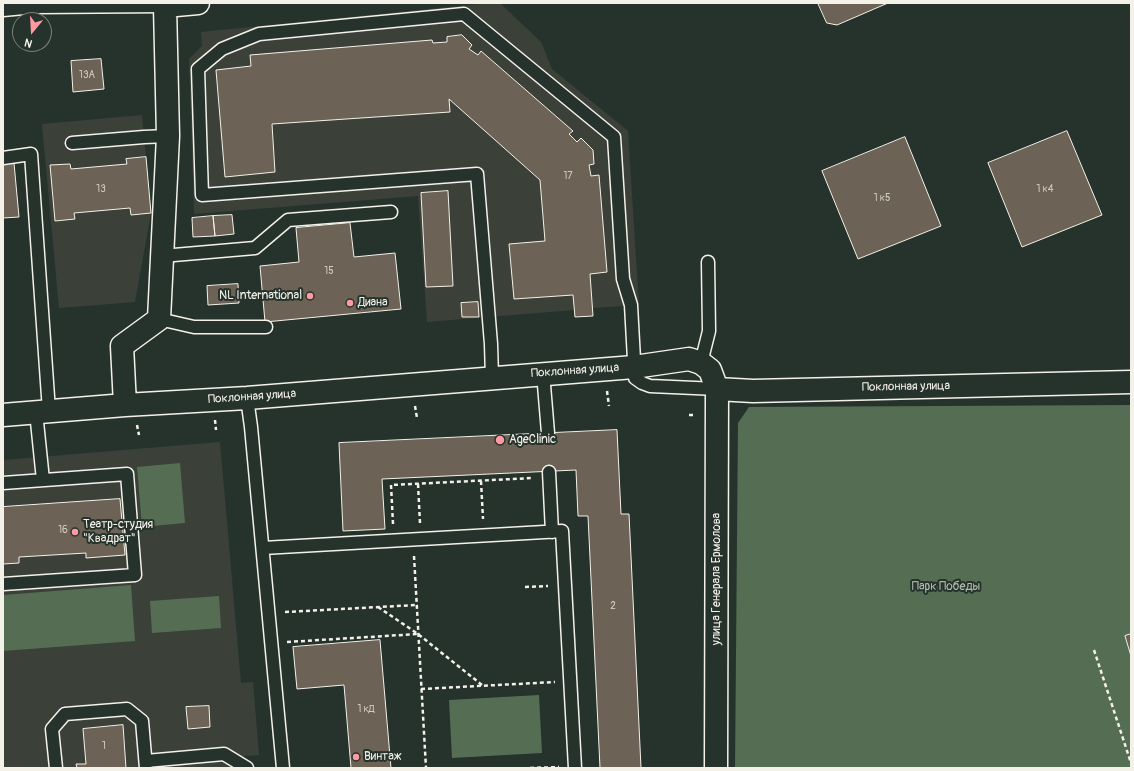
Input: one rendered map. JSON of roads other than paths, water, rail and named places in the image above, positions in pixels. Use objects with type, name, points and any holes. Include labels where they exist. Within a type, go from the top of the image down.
[{"type":"street","points":[[125,405],[122,346],[159,320],[168,136],[165,6],[198,3]]},
{"type":"street","name":"Поклонная улица","points":[[3,415],[125,405],[247,398],[492,377],[634,367],[689,359],[701,363]]},
{"type":"street","points":[[701,363],[710,370],[717,389]]},
{"type":"street","name":"Поклонная улица","points":[[717,389],[753,391],[1131,382]]},
{"type":"street","name":"улица Генерала Ермолова","points":[[716,768],[717,389]]},
{"type":"lane","points":[[3,10],[35,7],[165,6]]},
{"type":"lane","points":[[492,377],[491,344],[477,174],[202,195],[198,69],[222,49],[259,34],[464,14],[614,137],[623,279],[631,306],[634,367],[636,378],[642,383],[650,386],[717,389]]},
{"type":"lane","points":[[72,143],[168,136]]},
{"type":"lane","points":[[3,158],[31,154],[43,412],[43,480]]},
{"type":"lane","points":[[162,256],[255,248],[288,220],[391,212]]},
{"type":"lane","points":[[701,363],[709,331],[708,262]]},
{"type":"lane","points":[[159,320],[194,327],[266,327]]},
{"type":"lane","points":[[543,373],[548,433]]},
{"type":"lane","points":[[247,398],[252,427],[283,768]]},
{"type":"lane","points":[[3,483],[128,474],[135,575],[3,584]]},
{"type":"lane","points":[[550,474],[552,532]]},
{"type":"lane","points":[[263,548],[394,541],[417,544],[483,536],[562,531],[575,767]]},
{"type":"lane","points":[[56,768],[52,729],[66,714],[127,709],[142,721],[146,765],[224,754],[247,768]]},
{"type":"place","name":"NL International","points":[[310,296]]},
{"type":"place","name":"Диана","points":[[350,303]]},
{"type":"place","name":"AgeClinic","points":[[500,440]]},
{"type":"place","name":"Театр-студия \"Квадрат\"","points":[[75,532]]},
{"type":"place","name":"Винтаж","points":[[356,757]]},
{"type":"park label","name":"Парк Победы","points":[[946,587]]}]
